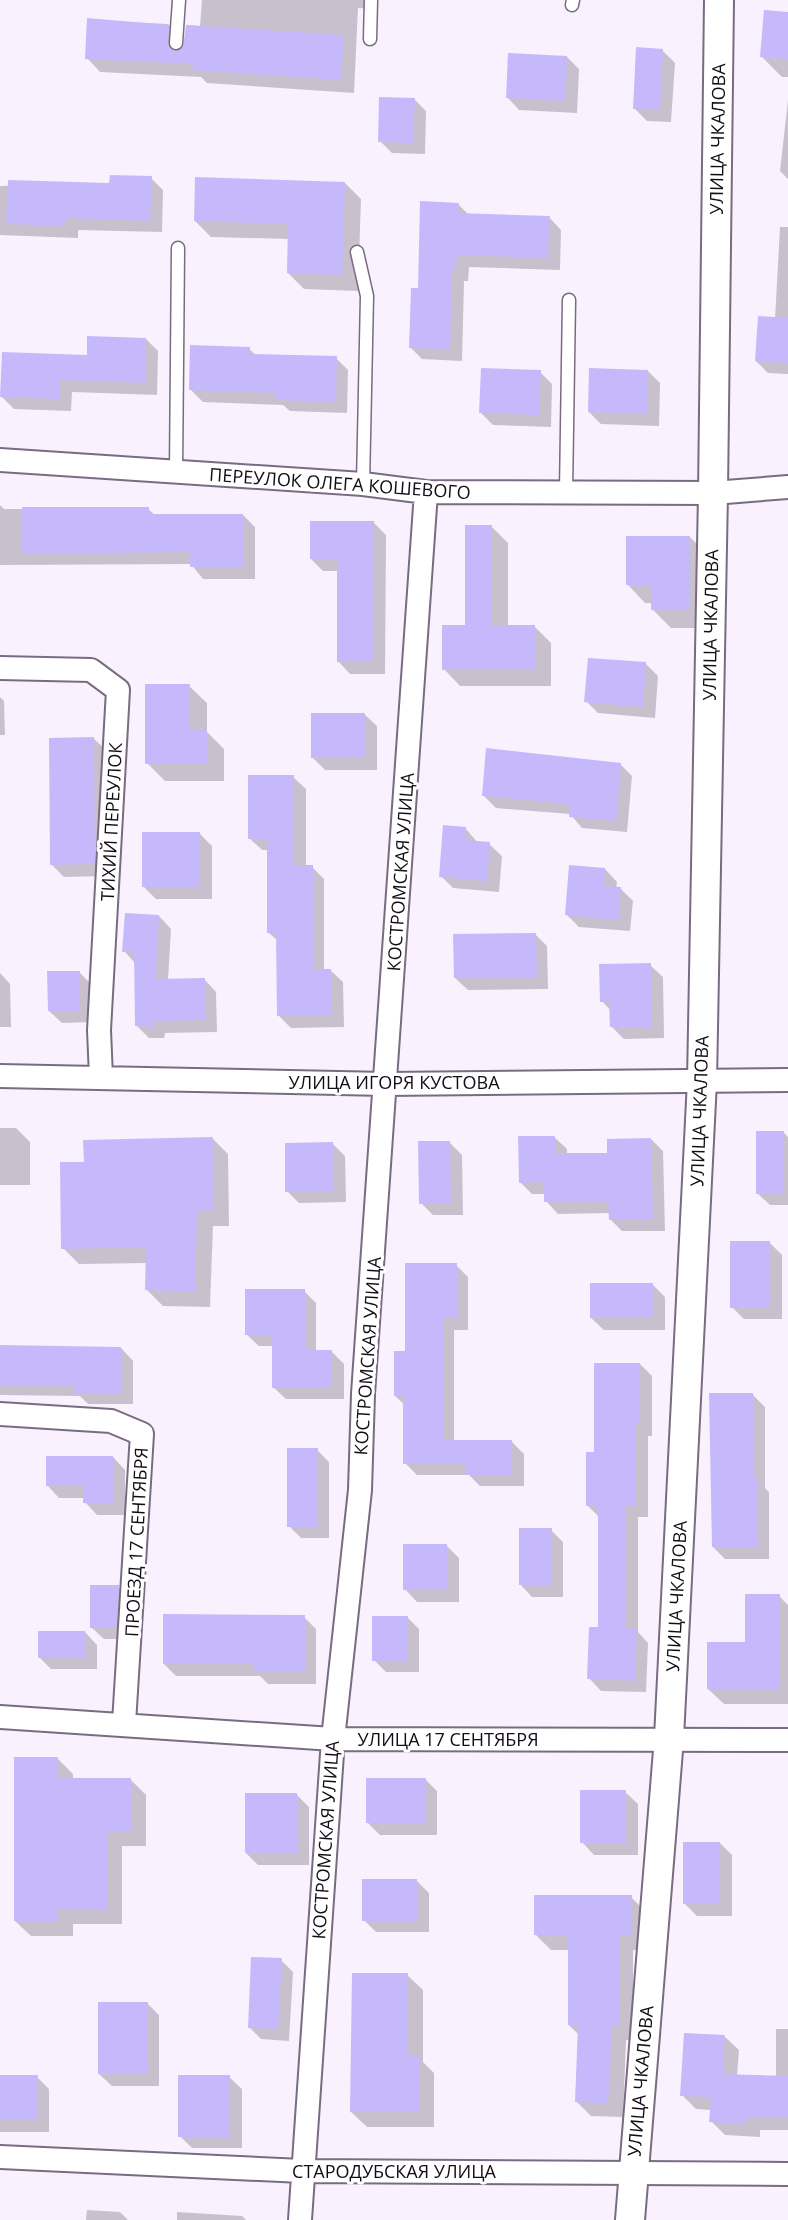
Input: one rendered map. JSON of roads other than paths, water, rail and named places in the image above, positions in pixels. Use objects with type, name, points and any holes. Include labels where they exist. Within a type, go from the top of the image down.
[{"type":"street","name":"УЛИЦА ЧКАЛОВА","points":[[630,2220],[669,1738],[702,1081],[719,0]]},
{"type":"street","name":"ПЕРЕУЛОК ОЛЕГА КОШЕВОГО","points":[[0,460],[363,484],[426,492],[713,494],[788,487]]},
{"type":"street","name":"КОСТРОМСКАЯ УЛИЦА","points":[[300,2220],[333,1739],[360,1490],[363,1394],[426,492]]},
{"type":"street","name":"ТИХИЙ ПЕРЕУЛОК","points":[[0,668],[91,670],[118,690],[99,1030],[101,1077]]},
{"type":"street","name":"УЛИЦА ИГОРЯ КУСТОВА","points":[[0,1076],[386,1083],[788,1080]]},
{"type":"street","name":"ПРОЕЗД 17 СЕНТЯБРЯ","points":[[0,1414],[111,1421],[142,1434],[124,1723]]},
{"type":"street","name":"УЛИЦА 17 СЕНТЯБРЯ","points":[[0,1717],[124,1723],[333,1739],[788,1740]]},
{"type":"street","name":"СТАРОДУБСКАЯ УЛИЦА","points":[[0,2157],[302,2171],[788,2174]]},
{"type":"lane","points":[[176,44],[179,0]]},
{"type":"lane","points":[[370,39],[372,0]]},
{"type":"lane","points":[[176,472],[178,248]]},
{"type":"lane","points":[[357,252],[367,297],[363,484]]},
{"type":"lane","points":[[566,492],[569,300]]}]
